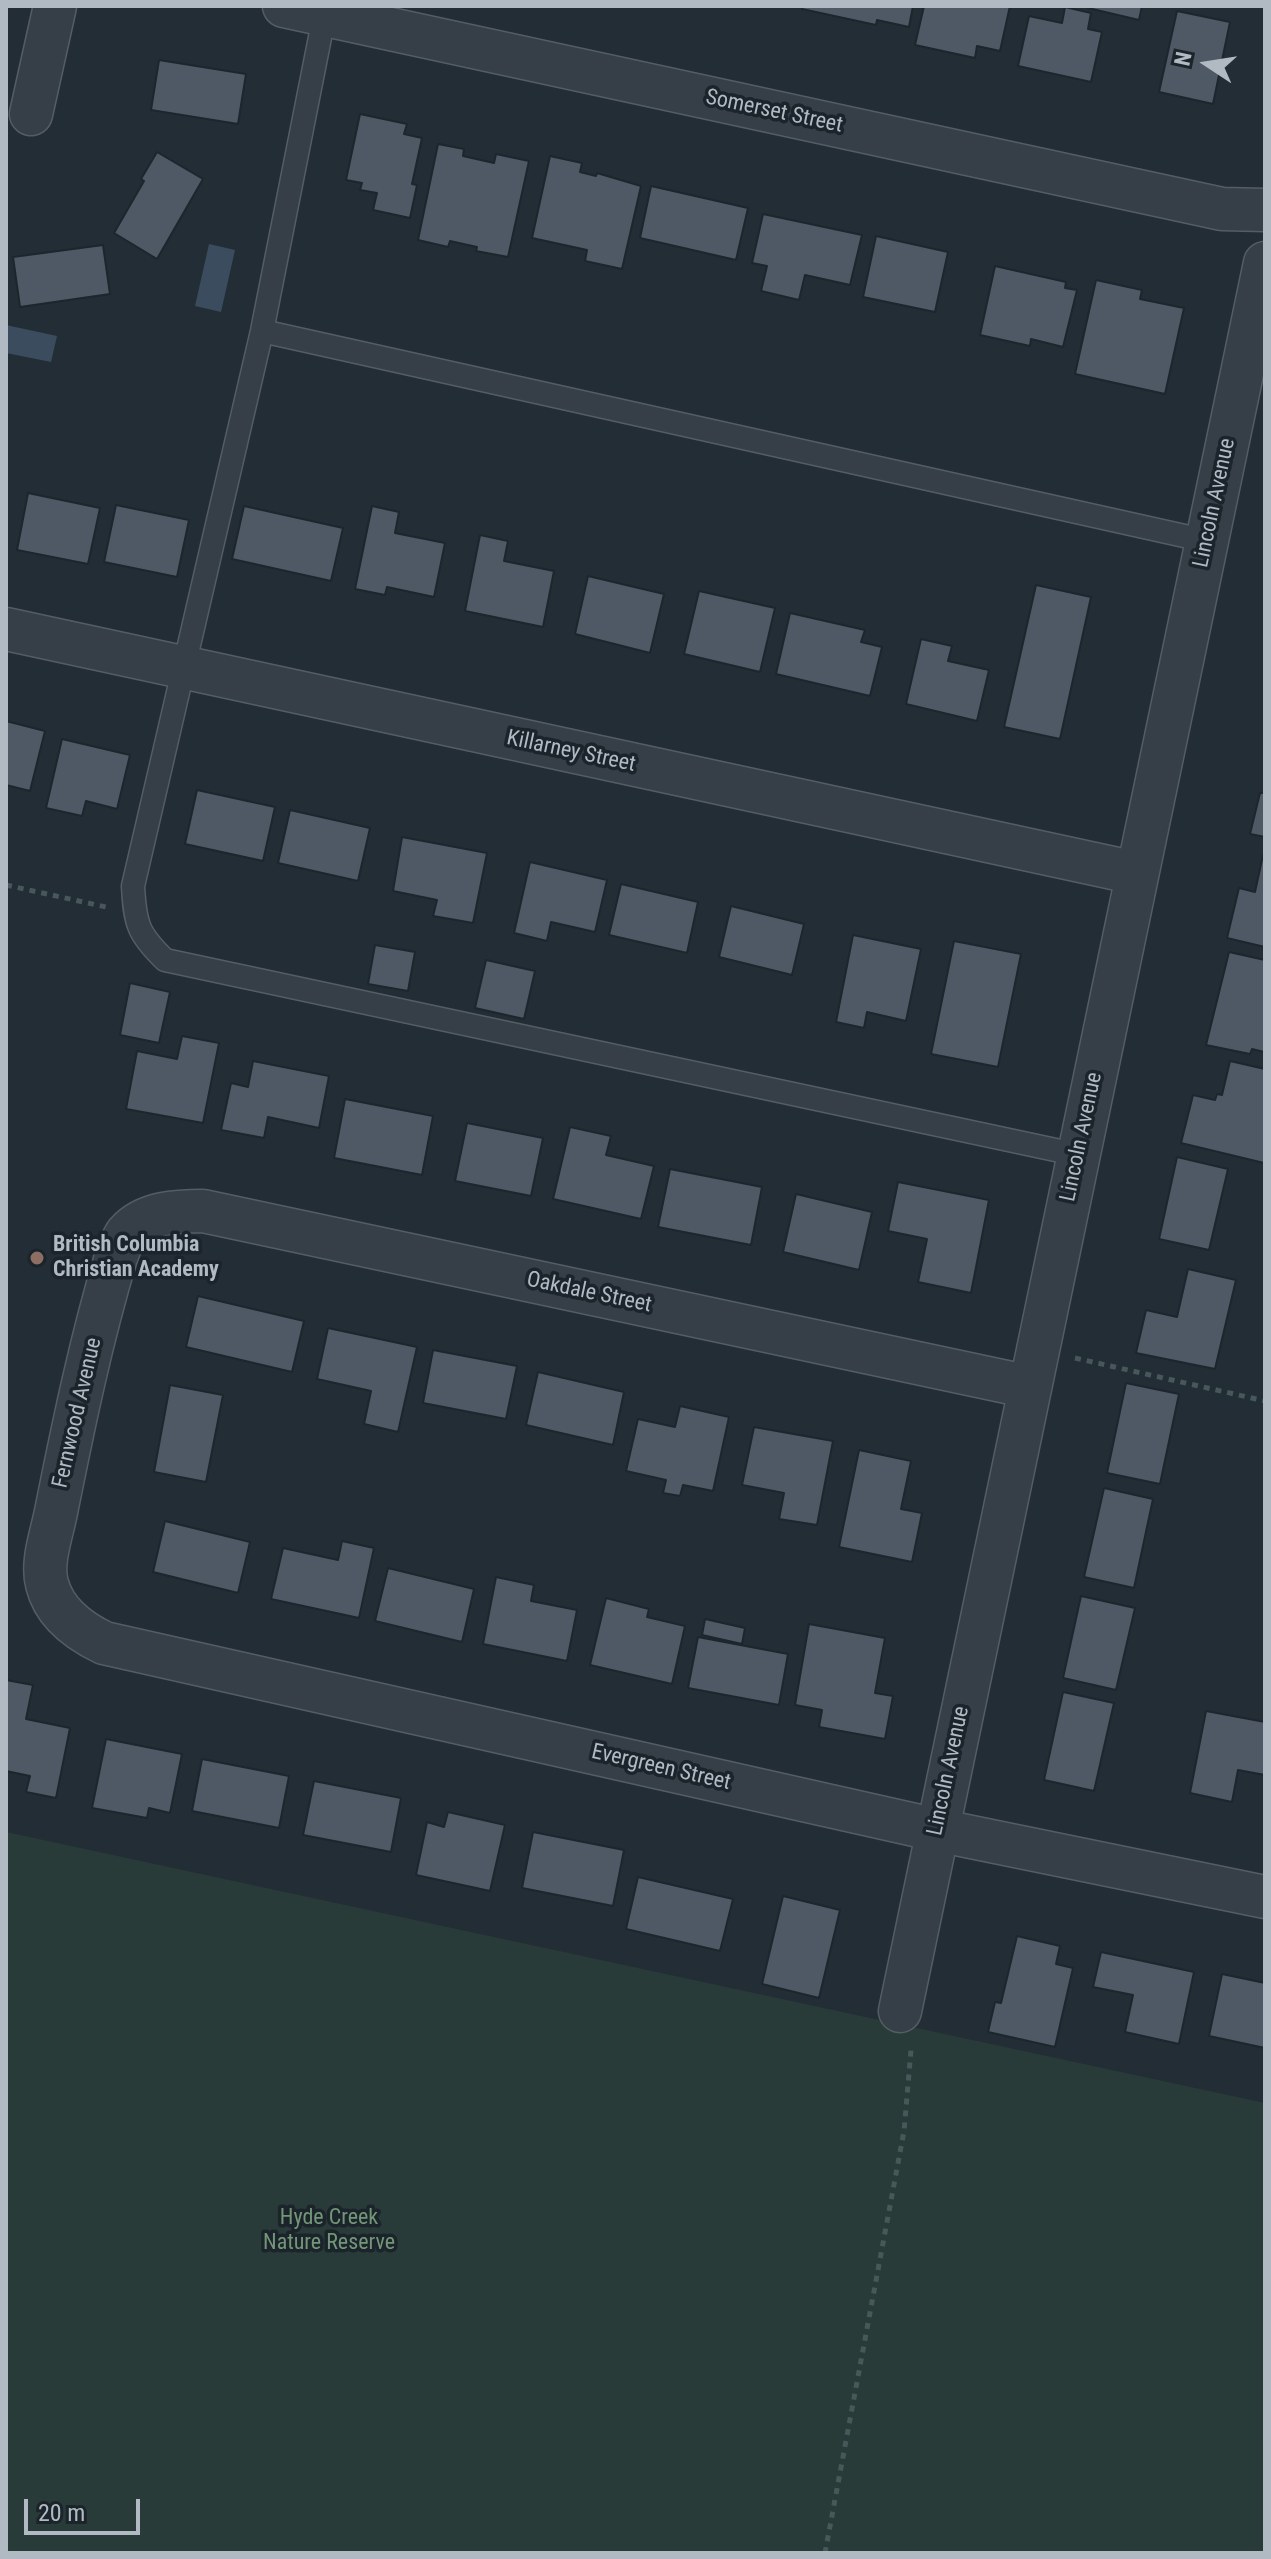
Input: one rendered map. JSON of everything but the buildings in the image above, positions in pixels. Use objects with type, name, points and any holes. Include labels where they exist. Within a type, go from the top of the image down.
[{"type":"street","points":[[31,114],[55,6]]},
{"type":"street","name":"Somerset Street","points":[[284,6],[325,10],[1222,209],[1265,210]]},
{"type":"street","name":"Lincoln Avenue","points":[[900,2011],[1265,263]]},
{"type":"street","name":"Killarney Street","points":[[6,629],[1136,873]]},
{"type":"street","name":"Oakdale Street","points":[[149,1219],[173,1211],[203,1211],[1030,1387]]},
{"type":"street","name":"Fernwood Avenue","points":[[66,1616],[51,1599],[45,1580],[59,1496],[116,1257],[127,1233],[149,1219]]},
{"type":"street","name":"Evergreen Street","points":[[66,1616],[83,1633],[104,1643],[937,1830],[1265,1897]]},
{"type":"lane","points":[[325,10],[262,331],[133,886],[135,914],[144,940],[165,960],[1079,1155]]},
{"type":"lane","points":[[262,331],[1207,541]]},
{"type":"path","points":[[6,885],[135,914]]},
{"type":"path","points":[[1074,1358],[1265,1401]]},
{"type":"path","points":[[825,2553],[904,2131],[911,2051],[900,2011]]},
{"type":"green space","name":"Hyde Creek Nature Reserve","points":[[6,1832],[1265,2103],[1265,2553],[6,2553]]},
{"type":"water","points":[[209,244],[235,250],[221,312],[195,306]]},
{"type":"water","points":[[6,325],[57,336],[51,362],[6,353]]},
{"type":"place","name":"British Columbia Christian Academy","points":[[37,1258]]}]
